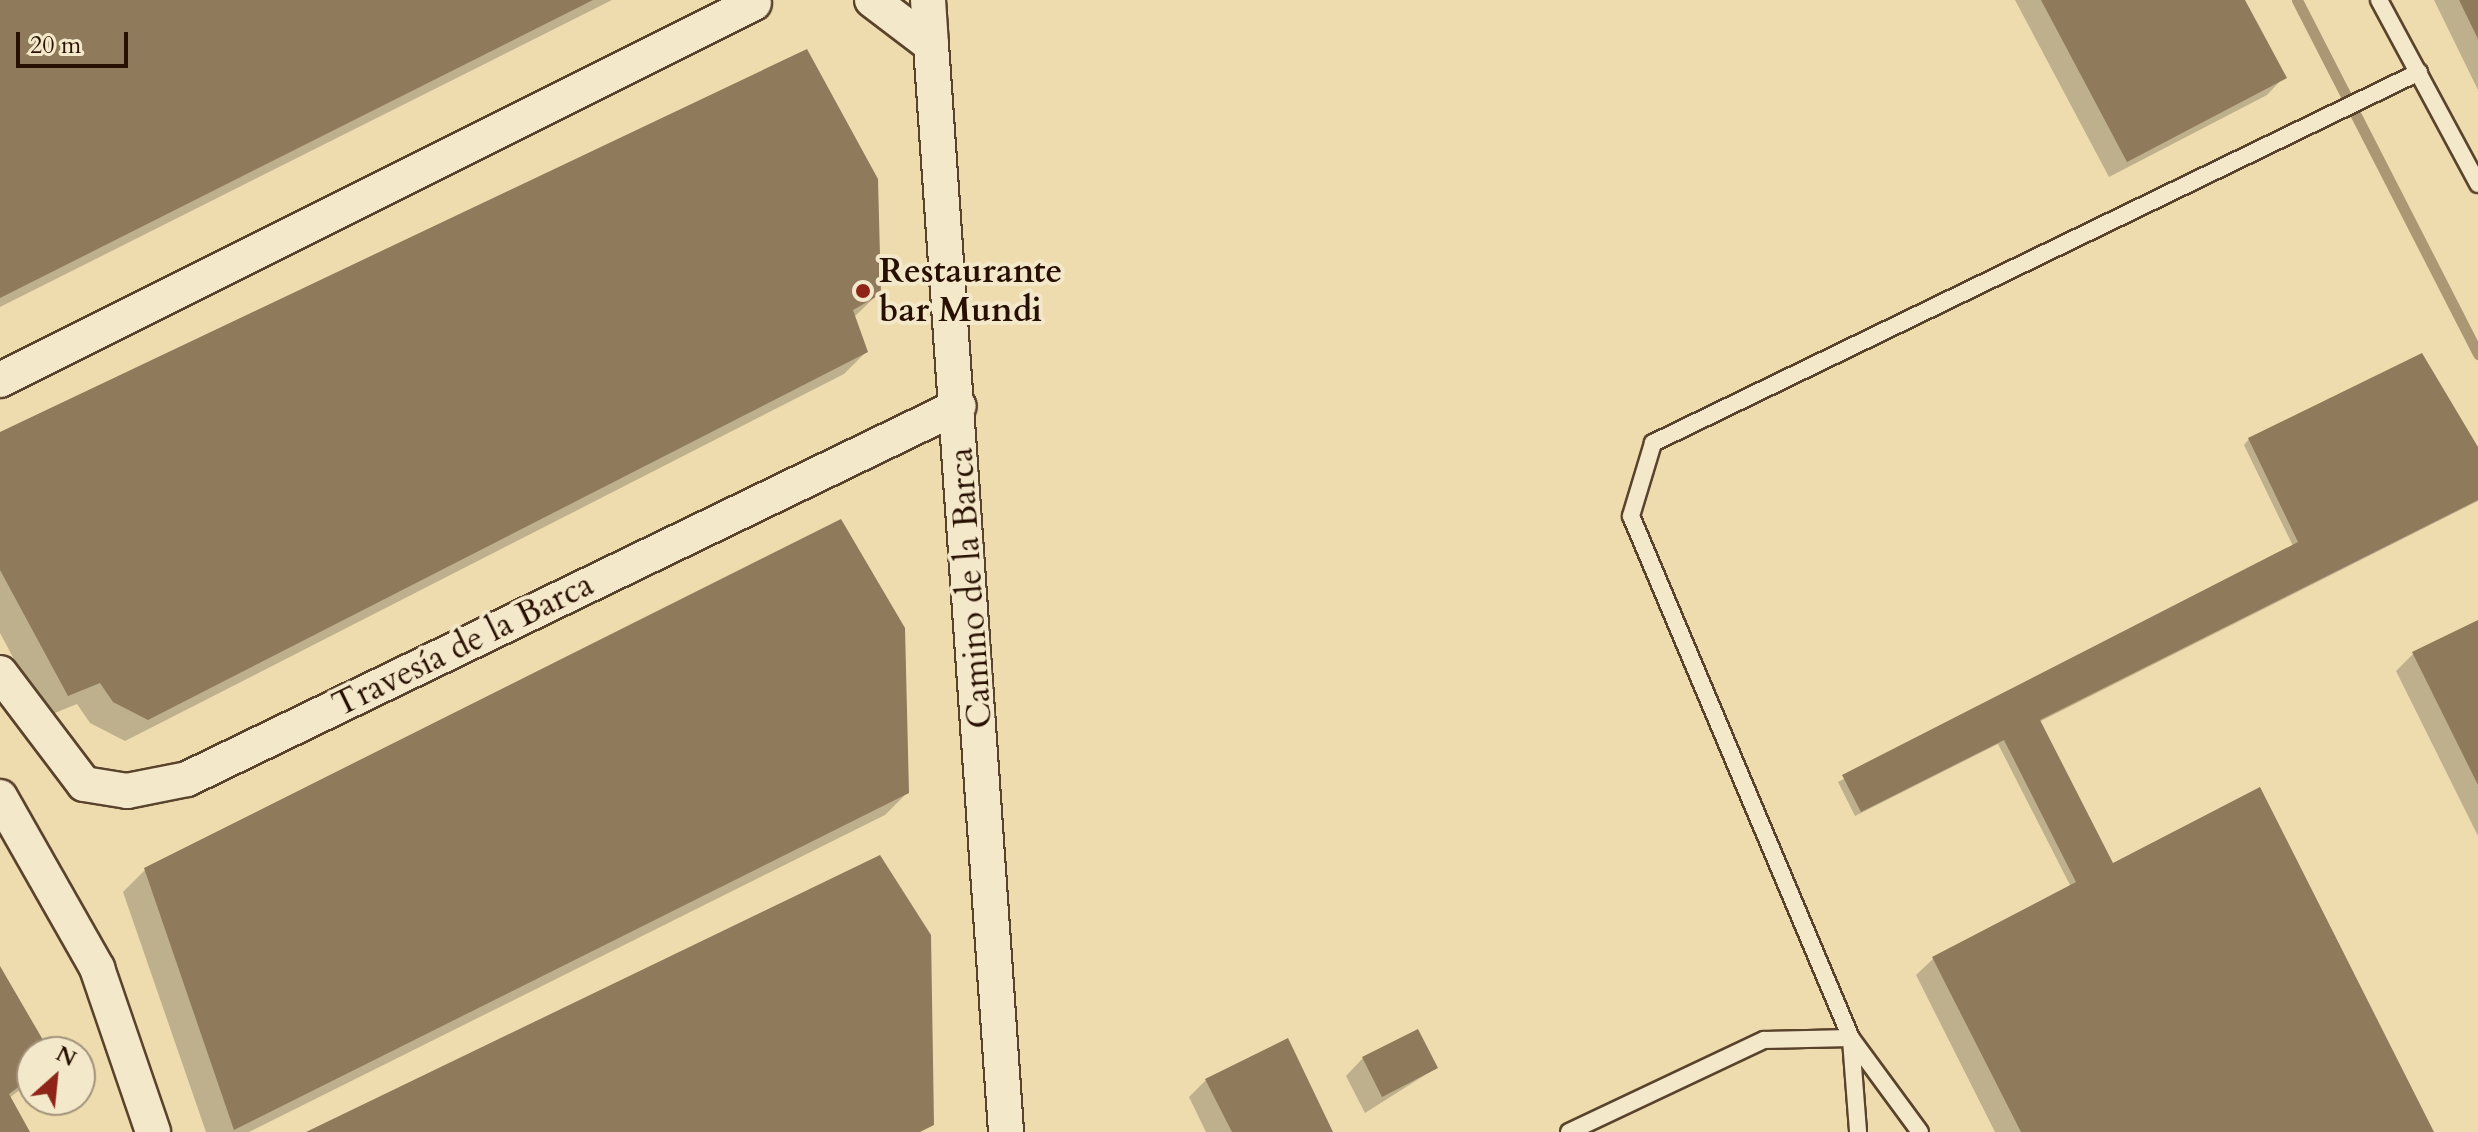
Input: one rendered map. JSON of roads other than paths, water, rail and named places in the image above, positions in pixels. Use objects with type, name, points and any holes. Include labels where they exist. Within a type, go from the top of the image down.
[{"type":"street","points":[[872,0],[931,45]]},
{"type":"street","name":"Camino de la Barca","points":[[928,0],[959,406],[1006,1132]]},
{"type":"street","points":[[0,380],[760,1]]},
{"type":"street","name":"Travesía de la Barca","points":[[0,673],[84,784],[127,791],[187,779],[959,406]]},
{"type":"street","points":[[0,797],[97,968],[153,1132]]},
{"type":"lane","points":[[2379,0],[2478,184]]},
{"type":"lane","points":[[1920,1132],[1851,1038],[1631,516],[1653,443],[2108,229],[2381,85],[2419,72]]},
{"type":"lane","points":[[1569,1132],[1764,1040],[1851,1038]]},
{"type":"lane","points":[[1851,1038],[1858,1132]]},
{"type":"waterway","points":[[2297,0],[2478,354]]},
{"type":"place","name":"Restaurante bar Mundi","points":[[863,291]]}]
